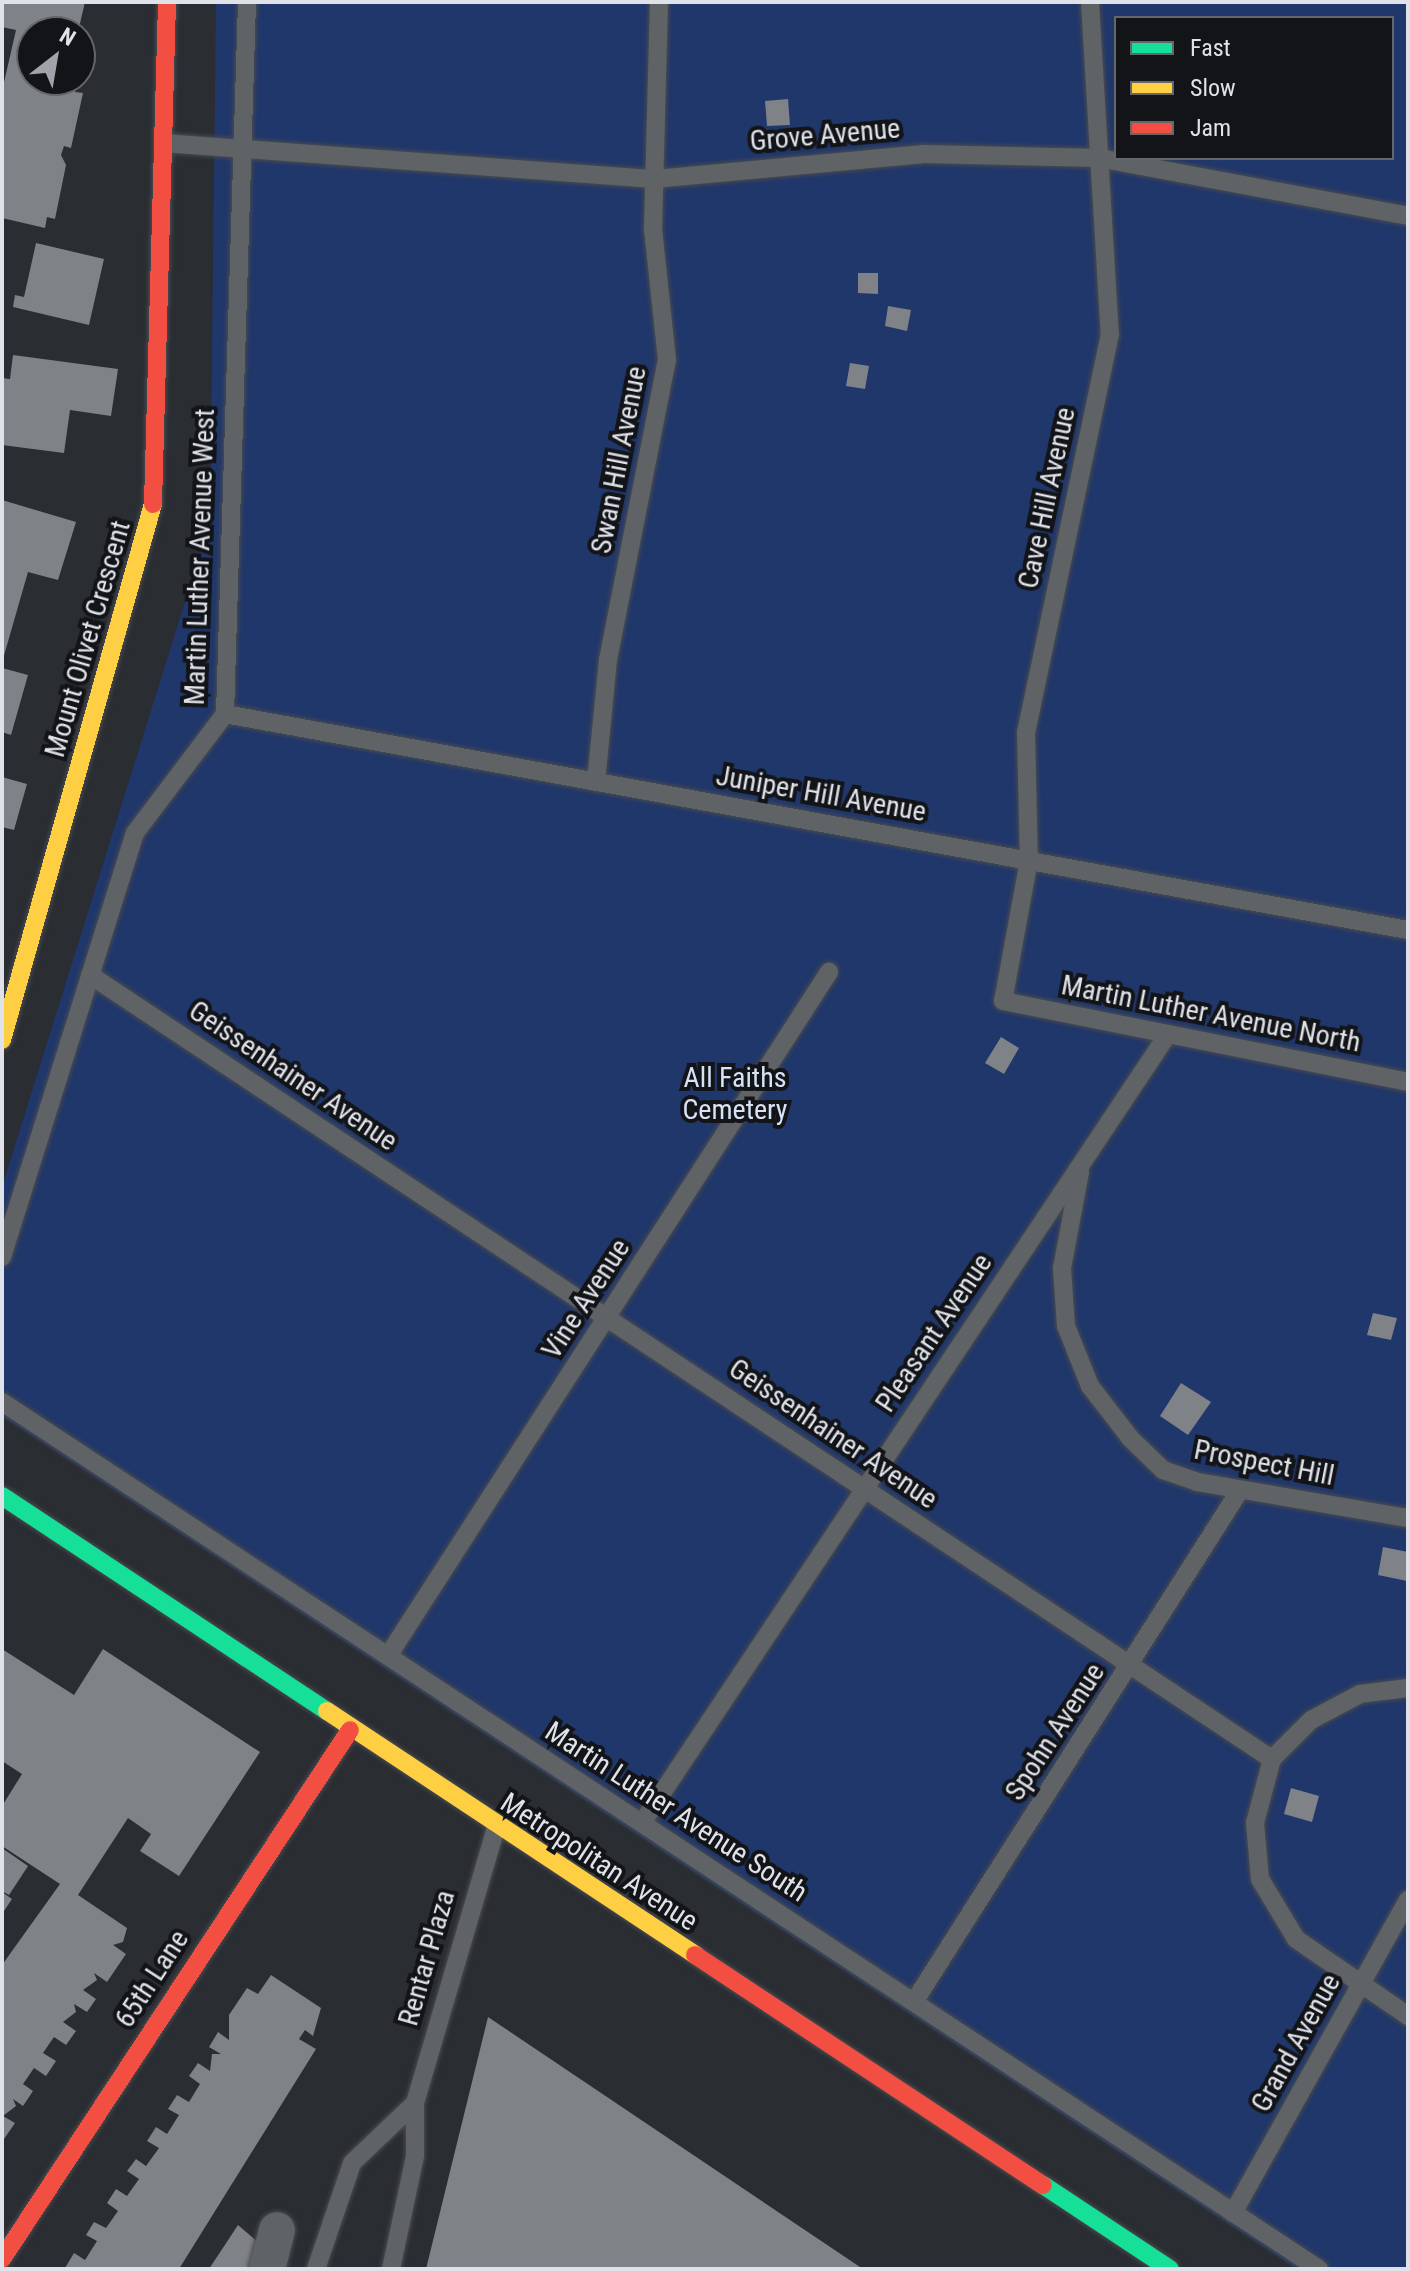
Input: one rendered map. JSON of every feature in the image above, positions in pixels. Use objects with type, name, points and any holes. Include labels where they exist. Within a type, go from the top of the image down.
[{"type":"street","name":"Mount Olivet Crescent","points":[[2,1040],[152,525],[167,2]]},
{"type":"street","name":"Metropolitan Avenue","points":[[2,1496],[496,1828],[1170,2269]]},
{"type":"street","name":"65th Lane","points":[[2,2259],[350,1730]]},
{"type":"street","points":[[267,2269],[277,2230]]},
{"type":"lane","name":"Martin Luther Avenue West","points":[[2,1257],[135,833],[225,714],[247,2]]},
{"type":"lane","name":"Swan Hill Avenue","points":[[596,782],[608,660],[667,360],[655,179],[659,2]]},
{"type":"lane","name":"Cave Hill Avenue","points":[[1003,1001],[1029,860],[1026,732],[1110,334],[1090,2]]},
{"type":"lane","name":"Grove Avenue","points":[[163,143],[655,179],[924,154],[1099,158],[1408,216]]},
{"type":"lane","name":"Juniper Hill Avenue","points":[[225,714],[1408,930]]},
{"type":"lane","name":"Vine Avenue","points":[[388,1656],[829,972]]},
{"type":"lane","name":"Geissenhainer Avenue","points":[[90,975],[1272,1759]]},
{"type":"lane","name":"Martin Luther Avenue North","points":[[1003,1001],[1408,1082]]},
{"type":"lane","name":"Pleasant Avenue","points":[[642,1823],[1168,1034]]},
{"type":"lane","name":"Prospect Hill","points":[[1082,1161],[1062,1268],[1066,1326],[1090,1386],[1163,1470],[1240,1490],[1408,1518]]},
{"type":"lane","name":"Martin Luther Avenue South","points":[[2,1402],[1319,2269]]},
{"type":"lane","name":"Spohn Avenue","points":[[914,2002],[1131,1666],[1240,1490]]},
{"type":"lane","points":[[1408,1688],[1360,1694],[1323,1713],[1272,1759],[1255,1823],[1260,1879],[1296,1939],[1359,1987],[1408,2016]]},
{"type":"lane","name":"Rentar Plaza","points":[[391,2269],[415,2156],[415,2103],[496,1828]]},
{"type":"lane","name":"Grand Avenue","points":[[1233,2213],[1408,1900]]},
{"type":"lane","name":"Rentar Plaza","points":[[316,2269],[352,2163],[415,2103]]},
{"type":"green space","name":"All Faiths Cemetery","points":[[216,2],[1408,2],[1408,2269],[1297,2269],[2,1416],[2,1187],[210,522]]},
{"type":"building","points":[[2,2],[85,2],[82,16],[16,16],[16,30],[2,27]]},
{"type":"building","points":[[16,30],[16,96],[82,96],[71,148],[64,146],[61,155],[66,165],[55,219],[47,217],[45,228],[2,218],[2,91]]},
{"type":"building","points":[[788,99],[790,125],[767,126],[765,101]]},
{"type":"building","points":[[36,243],[104,259],[89,325],[13,307],[15,295],[24,297]]},
{"type":"building","points":[[858,273],[878,273],[878,294],[858,293]]},
{"type":"building","points":[[888,306],[911,310],[907,331],[885,326]]},
{"type":"building","points":[[13,355],[118,369],[111,416],[70,410],[64,453],[2,445],[2,378],[10,379]]},
{"type":"building","points":[[850,363],[869,366],[865,389],[846,386]]},
{"type":"building","points":[[2,500],[76,522],[58,580],[28,572],[3,659]]},
{"type":"building","points":[[2,668],[28,675],[11,735],[2,732]]},
{"type":"building","points":[[2,777],[27,784],[14,830],[2,827]]},
{"type":"building","points":[[1001,1037],[1019,1048],[1004,1074],[985,1063]]},
{"type":"building","points":[[1373,1313],[1397,1318],[1391,1340],[1367,1335]]},
{"type":"building","points":[[1181,1383],[1211,1402],[1188,1435],[1160,1416]]},
{"type":"building","points":[[1383,1547],[1408,1552],[1407,1581],[1378,1575]]},
{"type":"building","points":[[2,1649],[74,1695],[103,1649],[260,1752],[179,1876],[140,1851],[151,1834],[128,1818],[78,1895],[127,1928],[123,1942],[113,1945],[126,1954],[107,1982],[94,1973],[97,1980],[83,1990],[96,1999],[87,2012],[74,2004],[76,2012],[63,2022],[76,2031],[66,2045],[54,2037],[43,2053],[56,2061],[46,2076],[34,2068],[23,2084],[33,2091],[23,2106],[13,2099],[16,2106],[3,2116],[15,2123],[4,2139],[2,2138],[2,1965],[60,1884],[2,1846],[2,1806],[22,1774],[2,1761]]},
{"type":"building","points":[[1291,1788],[1319,1796],[1312,1822],[1284,1814]]},
{"type":"building","points":[[2,1848],[28,1866],[9,1895],[2,1891]]},
{"type":"building","points":[[2,1892],[12,1899],[2,1914]]},
{"type":"building","points":[[271,1975],[321,2008],[313,2036],[305,2030],[299,2039],[316,2049],[179,2269],[65,2268],[74,2253],[85,2260],[97,2241],[86,2235],[94,2222],[106,2228],[118,2211],[107,2203],[116,2189],[127,2196],[139,2179],[127,2171],[136,2159],[146,2166],[159,2148],[147,2141],[156,2127],[167,2134],[179,2115],[168,2109],[177,2095],[189,2102],[200,2084],[189,2076],[198,2063],[210,2071],[212,2054],[221,2054],[209,2047],[218,2032],[229,2040],[229,2015],[247,1988],[258,1994]]},
{"type":"building","points":[[488,2017],[790,2220],[863,2269],[426,2269]]},
{"type":"building","points":[[238,2225],[260,2244],[254,2269],[209,2269]]},
{"type":"traffic: fast","points":[[2,1496],[327,1711]]},
{"type":"traffic: fast","points":[[1043,2185],[1170,2269]]},
{"type":"traffic: slow","points":[[2,1040],[153,504]]},
{"type":"traffic: slow","points":[[327,1711],[695,1955]]},
{"type":"traffic: jam","points":[[153,504],[167,2]]},
{"type":"traffic: jam","points":[[2,2259],[350,1730]]},
{"type":"traffic: jam","points":[[695,1955],[1043,2185]]}]
